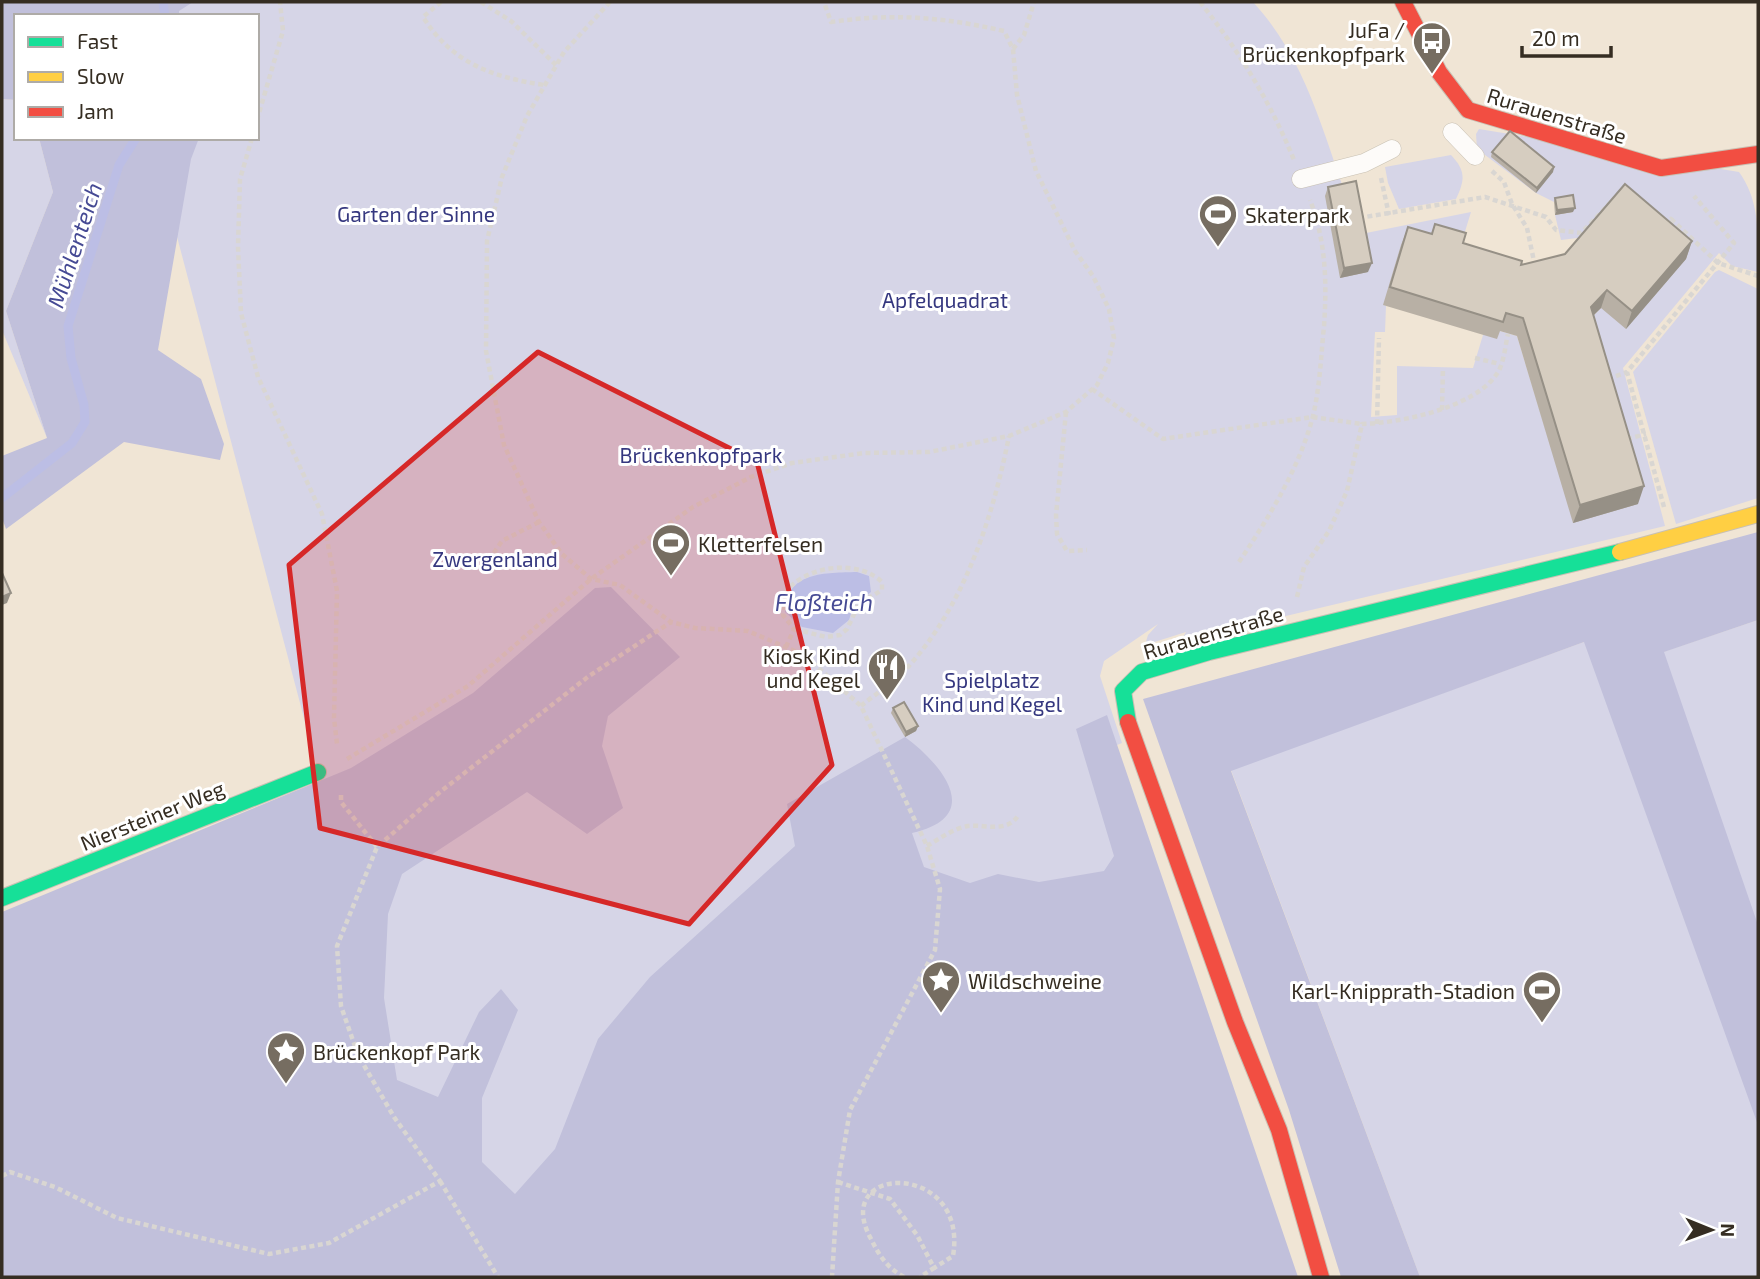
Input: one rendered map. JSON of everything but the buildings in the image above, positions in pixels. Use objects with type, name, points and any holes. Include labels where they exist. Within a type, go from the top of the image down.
[{"type":"street","name":"Rurauenstraße","points":[[1403,2],[1439,72],[1468,110],[1661,168],[1758,154]]},
{"type":"street","name":"Rurauenstraße","points":[[1321,1277],[1279,1130],[1207,944],[1124,710],[1123,691],[1142,672],[1299,629],[1672,539],[1758,514]]},
{"type":"street","name":"Niersteiner Weg","points":[[2,898],[318,772]]},
{"type":"lane","points":[[1452,132],[1475,156]]},
{"type":"lane","points":[[1301,179],[1364,163],[1386,152]]},
{"type":"lane","points":[[318,772],[340,763]]},
{"type":"path","points":[[259,113],[283,31],[280,2]]},
{"type":"path","points":[[441,2],[423,17],[438,40],[465,60],[496,76],[544,85]]},
{"type":"path","points":[[481,2],[511,21],[556,65]]},
{"type":"path","points":[[610,2],[564,52],[527,116],[502,177],[487,241],[489,364],[504,445],[539,522],[562,554],[591,579],[620,585],[671,622],[695,628],[748,631],[804,654],[861,706],[927,846],[940,889],[936,950],[850,1110],[838,1182],[832,1277]]},
{"type":"path","points":[[340,763],[468,687],[591,579],[693,508],[751,477],[792,463],[864,453],[929,452],[1009,436],[1066,412],[1093,388],[1108,363],[1114,338],[1109,309],[1093,276],[1075,251],[1035,172],[1017,95],[1013,49],[1004,31],[948,19],[877,16],[831,22],[824,2]]},
{"type":"path","points":[[1013,49],[1024,35],[1034,2]]},
{"type":"path","points":[[1200,2],[1238,50],[1277,116],[1318,225],[1324,250],[1326,291],[1319,384],[1312,417],[1271,515],[1239,562]]},
{"type":"path","points":[[251,140],[240,180],[238,247],[241,313],[258,376],[322,514],[337,590],[334,718],[340,763],[341,802],[377,847]]},
{"type":"path","points":[[1386,152],[1390,215]]},
{"type":"path","points":[[1475,156],[1504,181],[1512,204],[1527,228],[1538,277]]},
{"type":"path","points":[[1604,381],[1627,372],[1734,243],[1690,191]]},
{"type":"path","points":[[1358,218],[1390,215],[1485,197],[1546,217],[1556,230],[1581,233],[1616,194],[1629,192]]},
{"type":"path","points":[[1661,232],[1671,219],[1718,263],[1758,276]]},
{"type":"path","points":[[1318,225],[1330,223]]},
{"type":"path","points":[[1093,388],[1163,439],[1312,417],[1377,424],[1442,410],[1469,396],[1496,375],[1508,334]]},
{"type":"path","points":[[1377,424],[1379,338]]},
{"type":"path","points":[[1475,358],[1500,365]]},
{"type":"path","points":[[1442,410],[1443,368]]},
{"type":"path","points":[[1627,372],[1646,434],[1672,539]]},
{"type":"path","points":[[1066,412],[1056,515],[1057,534],[1067,551],[1087,550]]},
{"type":"path","points":[[1299,629],[1296,601],[1304,567],[1329,531],[1347,491],[1362,424]]},
{"type":"path","points":[[1624,440],[1646,434]]},
{"type":"path","points":[[861,706],[906,669],[939,623],[970,569],[1002,472],[1009,436]]},
{"type":"path","points":[[489,560],[502,541],[539,522]]},
{"type":"path","points":[[819,570],[866,571],[882,582],[883,590],[859,604],[847,629],[840,635],[826,637],[794,629],[783,615],[783,603],[793,582],[804,574],[819,570]]},
{"type":"path","points":[[498,1277],[440,1181],[394,1117],[358,1055],[341,1006],[337,946],[377,847],[440,792],[589,676],[671,622]]},
{"type":"path","points":[[786,647],[794,629]]},
{"type":"path","points":[[927,846],[968,826],[1003,827],[1016,821],[1019,814]]},
{"type":"path","points":[[2,1170],[55,1187],[117,1218],[192,1238],[269,1254],[329,1243],[440,1181]]},
{"type":"path","points":[[2,1176],[10,1172]]},
{"type":"path","points":[[838,1182],[890,1199],[900,1210],[934,1268]]},
{"type":"path","points":[[904,1277],[887,1267],[863,1225],[862,1204],[870,1192],[901,1183],[932,1191],[952,1224],[955,1243],[953,1256],[920,1277]]},
{"type":"highlighted area","points":[[538,352],[757,462],[832,765],[689,924],[320,828],[289,565]]},
{"type":"green space","name":"Brückenkopfpark","points":[[128,2],[1253,2],[1274,28],[1305,84],[1361,234],[1471,212],[1459,251],[1384,305],[1385,332],[1375,332],[1371,417],[1397,415],[1397,366],[1473,368],[1483,335],[1500,331],[1517,336],[1574,523],[1584,325],[1601,308],[1583,243],[1577,238],[1561,240],[1555,215],[1573,212],[1572,200],[1554,202],[1536,193],[1477,149],[1476,134],[1479,129],[1739,172],[1754,206],[1758,231],[1758,272],[1732,266],[1719,253],[1623,368],[1665,526],[1181,641],[1186,632],[1145,645],[1148,635],[1158,624],[1104,661],[1100,676],[1122,743],[1107,749],[1286,1277],[2,1277],[329,813],[152,140],[259,140],[259,14],[130,14]]},
{"type":"green space","points":[[2,99],[14,100],[14,140],[40,140],[53,192],[6,311],[47,438],[2,330]]},
{"type":"green space","points":[[1451,155],[1462,171],[1461,186],[1456,199],[1399,209],[1388,183],[1385,167]]},
{"type":"green space","points":[[1719,270],[1758,289],[1758,498],[1676,524],[1633,372]]},
{"type":"green space","name":"Karl-Knipprath-Stadion","points":[[1758,620],[1758,1277],[1420,1277],[1231,770],[1584,642],[1663,652]]},
{"type":"shaded area","points":[[2,2],[193,2],[179,11],[179,14],[14,14],[14,100],[2,99]]},
{"type":"shaded area","points":[[40,140],[198,140],[191,159],[158,350],[201,379],[224,444],[220,460],[124,442],[6,529],[2,518],[2,456],[47,438],[6,311],[53,192]]},
{"type":"shaded area","points":[[1758,532],[1758,620],[1664,652],[1758,925],[1758,1125],[1584,642],[1231,771],[1420,1277],[1341,1277],[1289,1110],[1143,699]]},
{"type":"shaded area","points":[[611,587],[680,657],[608,716],[602,746],[623,808],[587,834],[527,792],[402,874],[388,914],[384,998],[397,1080],[438,1097],[479,1012],[501,989],[518,1010],[482,1098],[482,1162],[515,1194],[555,1149],[598,1039],[650,977],[795,846],[787,804],[905,737],[943,775],[952,803],[947,815],[934,825],[912,833],[924,867],[970,883],[998,874],[1039,882],[1104,871],[1114,856],[1076,729],[1107,715],[1298,1277],[2,1277],[2,912],[351,768],[473,693],[595,588]]},
{"type":"water","name":"Floßteich","points":[[857,572],[869,576],[871,592],[854,604],[849,620],[833,633],[802,627],[785,612],[792,589],[800,582],[821,574]]},
{"type":"waterway","name":"Mühlenteich","points":[[163,2],[165,14]]},
{"type":"waterway","name":"Mühlenteich","points":[[2,498],[72,443],[85,422],[84,405],[71,358],[68,326],[119,165],[135,140]]},
{"type":"traffic: fast","points":[[1128,722],[1123,691],[1142,672],[1209,652],[1620,552]]},
{"type":"traffic: fast","points":[[2,898],[318,772]]},
{"type":"traffic: slow","points":[[1620,552],[1758,514]]},
{"type":"traffic: jam","points":[[1403,2],[1439,72],[1468,110],[1661,168],[1758,154]]},
{"type":"traffic: jam","points":[[1128,722],[1235,1022],[1279,1130],[1321,1277]]},
{"type":"place","name":"JuFa / Brückenkopfpark","points":[[1432,75]]},
{"type":"place","name":"Skaterpark","points":[[1218,248]]},
{"type":"place","name":"Kletterfelsen","points":[[671,577]]},
{"type":"place","name":"Kiosk Kind und Kegel","points":[[887,701]]},
{"type":"place","name":"Wildschweine","points":[[941,1014]]},
{"type":"place","name":"Karl-Knipprath-Stadion","points":[[1542,1024]]},
{"type":"place","name":"Brückenkopf Park","points":[[286,1085]]},
{"type":"park label","name":"Garten der Sinne","points":[[416,213]]},
{"type":"park label","name":"Apfelquadrat","points":[[945,299]]},
{"type":"park label","name":"Zwergenland","points":[[495,558]]},
{"type":"park label","name":"Spielplatz Kind und Kegel","points":[[992,691]]}]
